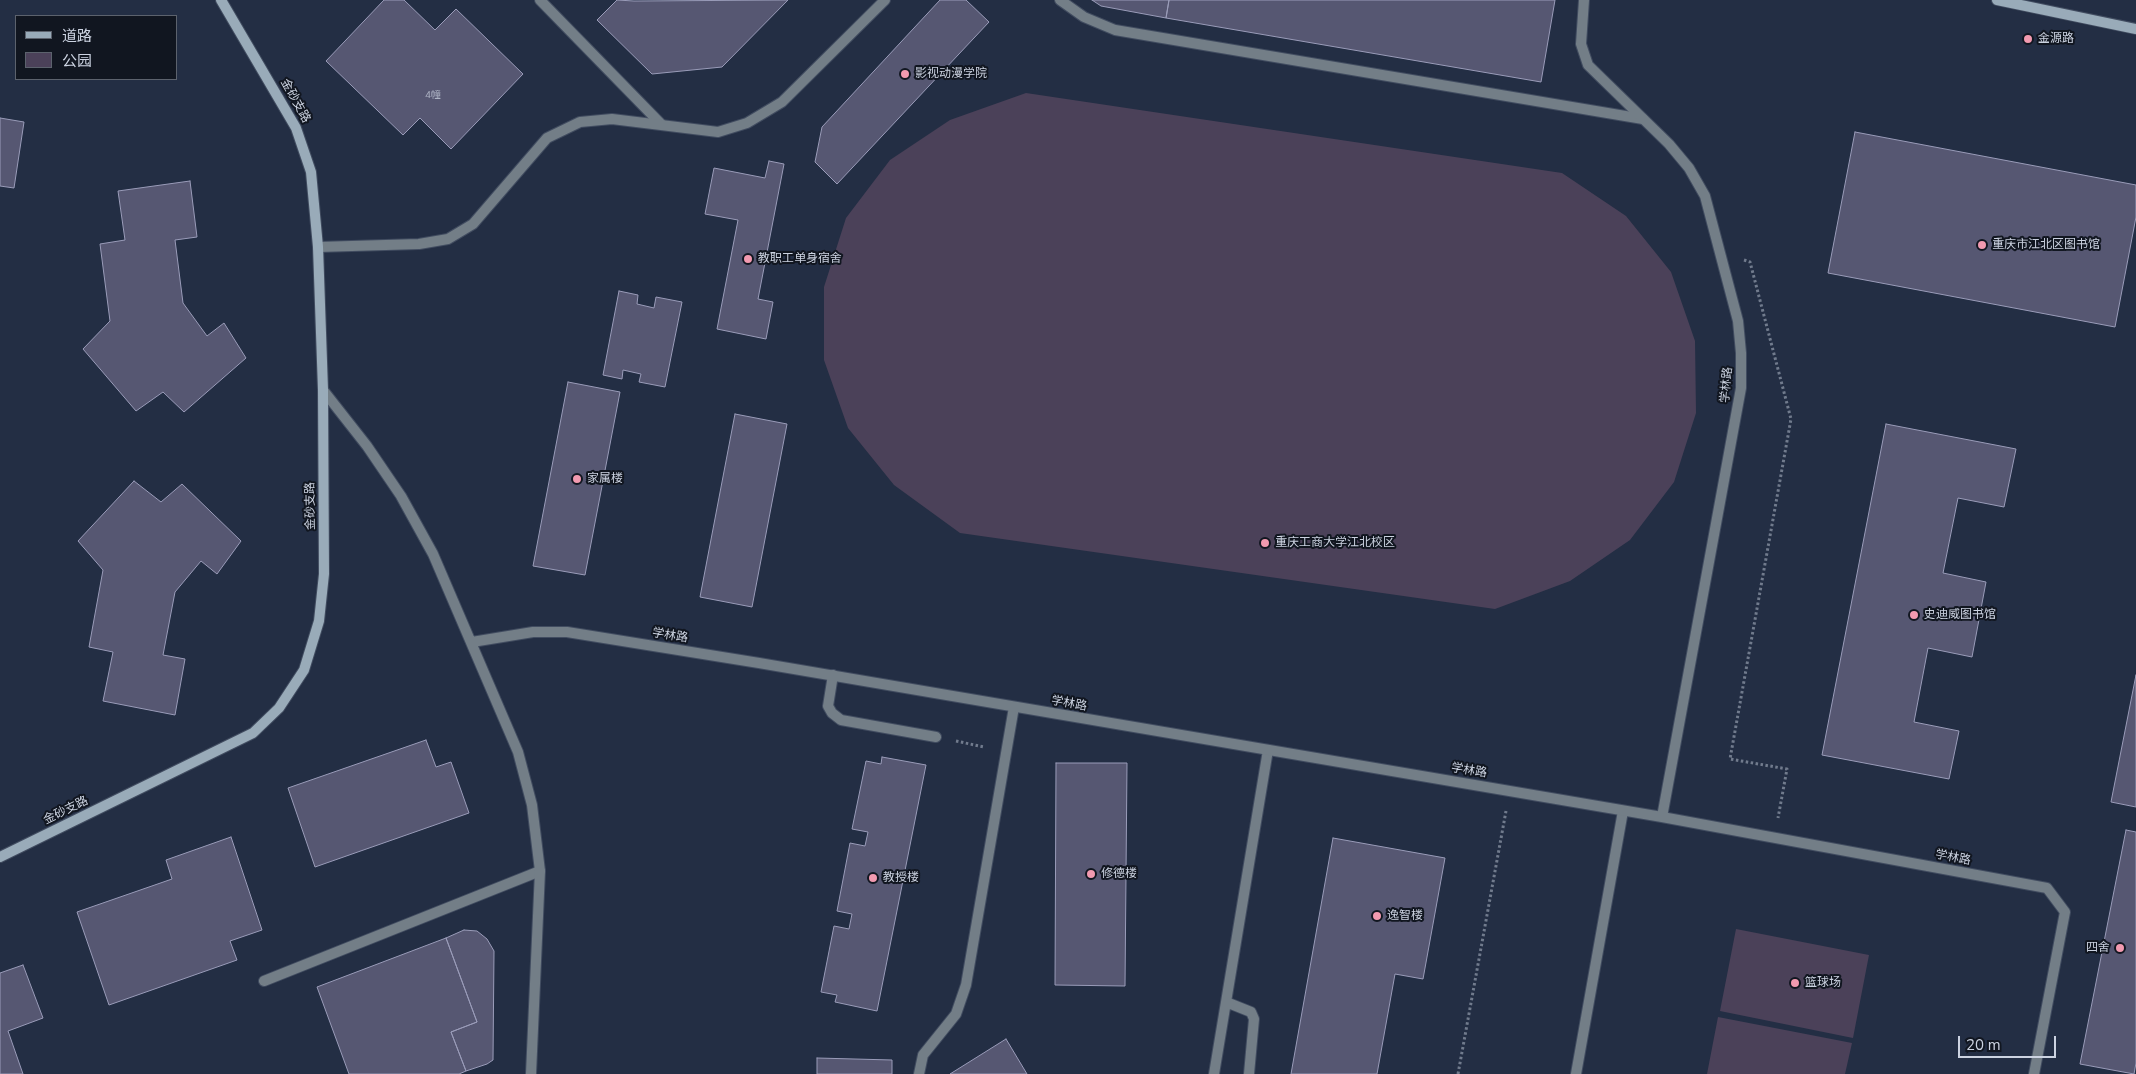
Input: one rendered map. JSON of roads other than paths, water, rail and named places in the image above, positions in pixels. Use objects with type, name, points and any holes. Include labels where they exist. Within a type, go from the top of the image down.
[{"type":"street","name":"金砂支路","points":[[0,857],[253,733],[279,708],[304,670],[319,621],[324,574],[322,390],[318,247],[311,172],[296,128],[221,0]]},
{"type":"street","points":[[540,0],[661,124]]},
{"type":"street","points":[[318,247],[419,244],[448,239],[473,224],[547,138],[580,122],[612,119],[718,132],[747,123],[782,102],[885,0]]},
{"type":"street","points":[[1060,0],[1084,17],[1115,30],[1643,119]]},
{"type":"street","name":"学林路","points":[[1584,0],[1581,44],[1588,66],[1670,144],[1684,162],[1704,196],[1738,320],[1741,352],[1741,388],[1662,817]]},
{"type":"street","points":[[1998,0],[2136,29]]},
{"type":"street","points":[[322,390],[367,446],[401,496],[433,554],[518,752],[532,805],[540,871],[531,1074]]},
{"type":"street","name":"学林路","points":[[472,642],[533,632],[567,632],[1662,817],[2046,888],[2065,912],[2034,1074]]},
{"type":"street","points":[[833,676],[828,706],[832,713],[841,720],[936,737]]},
{"type":"street","points":[[919,1074],[923,1055],[956,1014],[961,1002],[1014,707]]},
{"type":"street","points":[[1214,1074],[1268,750]]},
{"type":"street","points":[[1576,1074],[1622,811]]},
{"type":"street","points":[[264,981],[540,871]]},
{"type":"street","points":[[1226,1002],[1251,1012],[1254,1019],[1249,1074]]},
{"type":"place","name":"金源路","points":[[2028,39]]},
{"type":"place","name":"影视动漫学院","points":[[905,74]]},
{"type":"place","name":"重庆市江北区图书馆","points":[[1982,245]]},
{"type":"place","name":"教职工单身宿舍","points":[[748,259]]},
{"type":"place","name":"家属楼","points":[[577,479]]},
{"type":"place","name":"重庆工商大学江北校区","points":[[1265,543]]},
{"type":"place","name":"史迪威图书馆","points":[[1914,615]]},
{"type":"place","name":"修德楼","points":[[1091,874]]},
{"type":"place","name":"教授楼","points":[[873,878]]},
{"type":"place","name":"逸智楼","points":[[1377,916]]},
{"type":"place","name":"四舍","points":[[2120,948]]},
{"type":"place","name":"篮球场","points":[[1795,983]]}]
